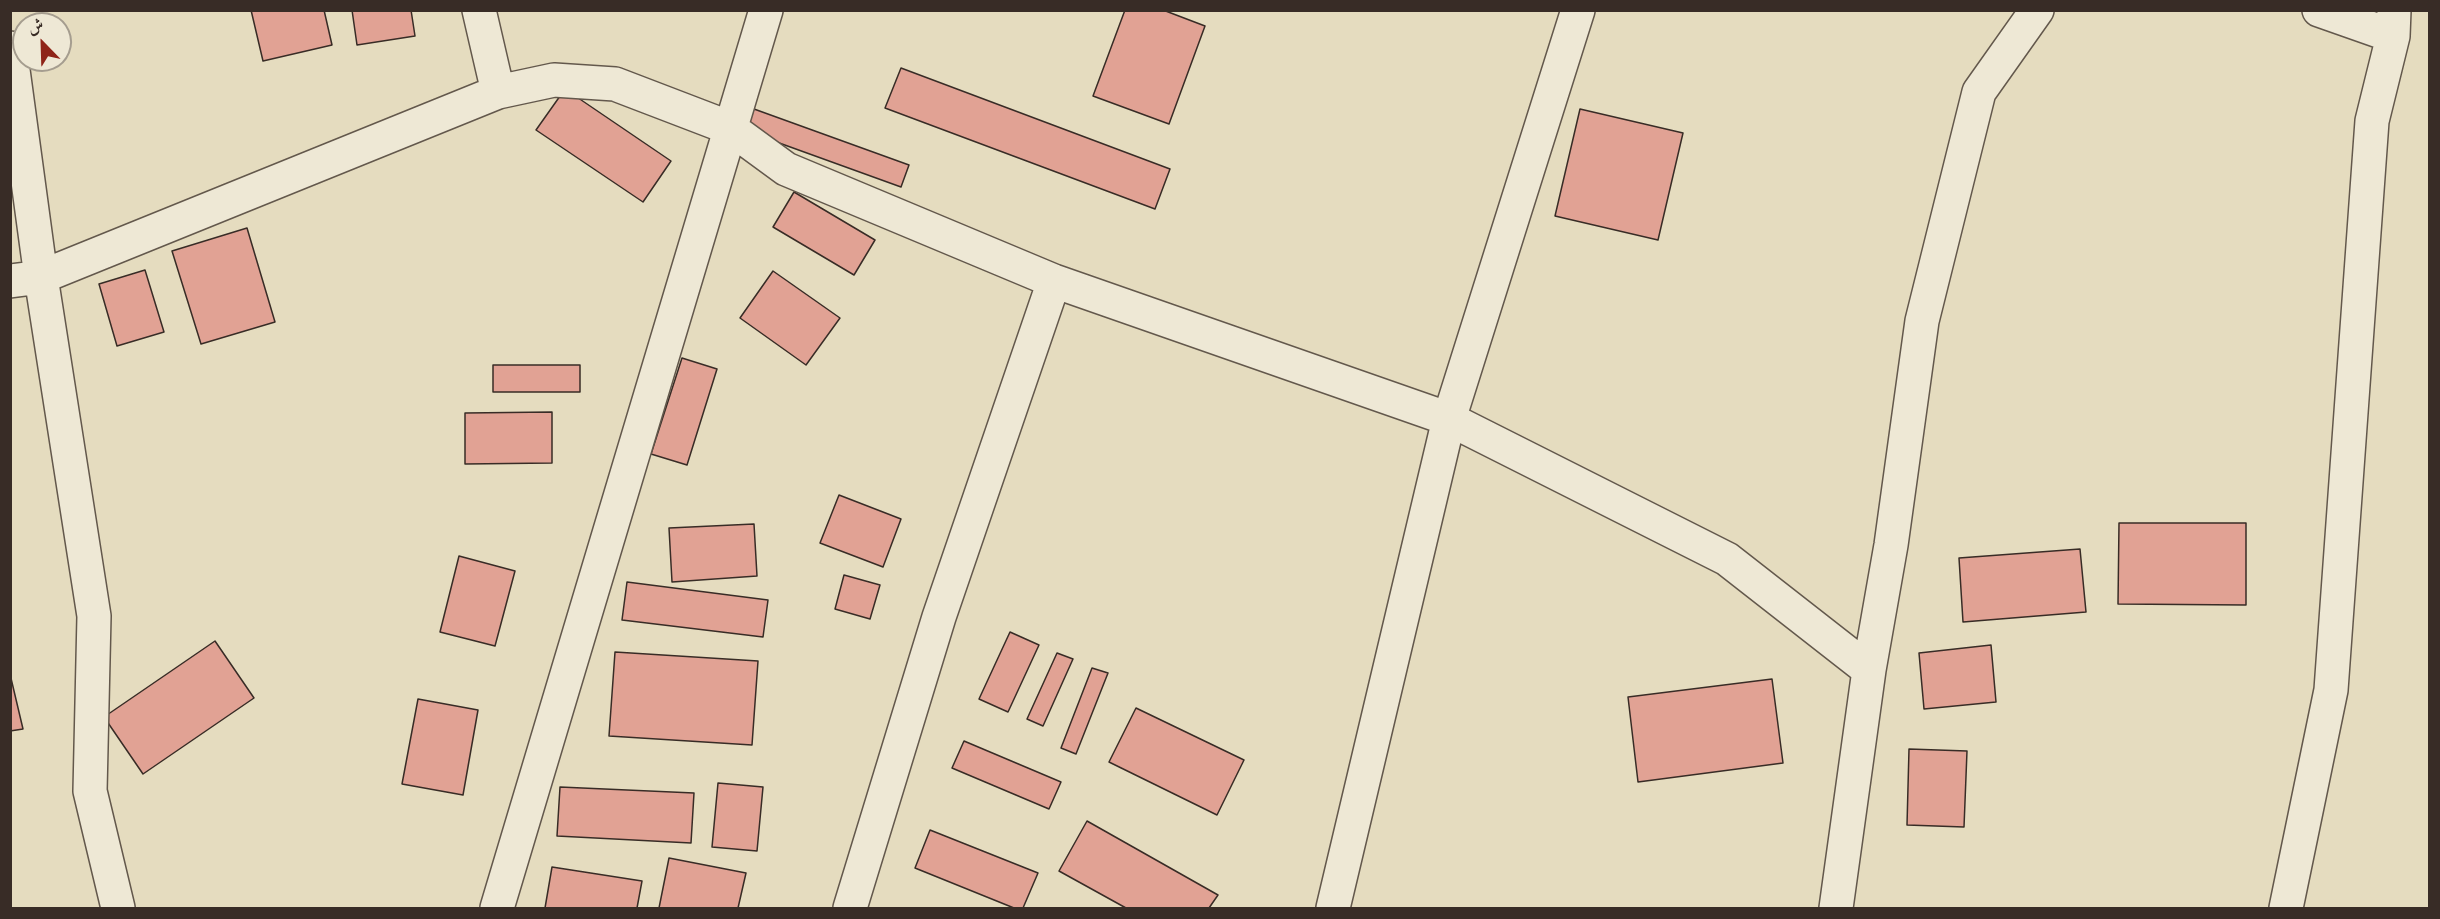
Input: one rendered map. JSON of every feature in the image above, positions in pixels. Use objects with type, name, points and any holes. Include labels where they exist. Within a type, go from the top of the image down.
[{"type":"street","points":[[479,10],[498,92]]},
{"type":"street","points":[[497,909],[766,10]]},
{"type":"street","points":[[1334,909],[1449,418],[1578,10]]},
{"type":"street","points":[[1836,909],[1869,670],[1892,544],[1922,321],[1979,92],[2037,10]]},
{"type":"street","points":[[2286,909],[2331,690],[2372,121],[2393,23],[2319,10]]},
{"type":"street","points":[[10,48],[26,279],[94,616],[90,791],[118,909]]},
{"type":"street","points":[[26,279],[498,92],[554,80],[615,84],[730,128],[786,169],[1054,281],[1449,418],[1727,560],[1869,670]]},
{"type":"street","points":[[850,909],[939,616],[1054,281]]},
{"type":"building","points":[[251,10],[324,10],[332,45],[263,61]]},
{"type":"building","points":[[352,10],[411,10],[415,36],[357,45]]},
{"type":"building","points":[[1125,10],[1163,10],[1205,26],[1169,124],[1093,96]]},
{"type":"building","points":[[901,68],[1170,169],[1155,209],[885,108]]},
{"type":"building","points":[[565,89],[671,161],[643,202],[536,130]]},
{"type":"building","points":[[754,109],[909,165],[901,187],[746,131]]},
{"type":"building","points":[[1580,109],[1683,133],[1658,240],[1555,216]]},
{"type":"building","points":[[794,192],[875,240],[854,275],[773,227]]},
{"type":"building","points":[[247,228],[275,322],[201,344],[172,251]]},
{"type":"building","points":[[145,270],[164,332],[117,346],[99,284]]},
{"type":"building","points":[[773,271],[840,318],[806,365],[740,318]]},
{"type":"building","points":[[682,358],[717,369],[687,465],[651,454]]},
{"type":"building","points":[[493,365],[580,365],[580,392],[493,392]]},
{"type":"building","points":[[552,412],[552,463],[465,464],[465,413]]},
{"type":"building","points":[[839,495],[901,519],[883,567],[820,543]]},
{"type":"building","points":[[2119,523],[2246,523],[2246,605],[2118,604]]},
{"type":"building","points":[[754,524],[757,576],[672,582],[669,528]]},
{"type":"building","points":[[2080,549],[2086,612],[1963,622],[1959,558]]},
{"type":"building","points":[[459,556],[515,571],[495,646],[440,632]]},
{"type":"building","points":[[844,575],[880,585],[870,619],[835,609]]},
{"type":"building","points":[[627,582],[768,600],[763,637],[622,620]]},
{"type":"building","points":[[1010,632],[1039,645],[1008,712],[979,699]]},
{"type":"building","points":[[215,641],[254,698],[143,774],[104,717]]},
{"type":"building","points":[[1991,645],[1996,702],[1924,709],[1919,653]]},
{"type":"building","points":[[615,652],[758,661],[752,745],[609,736]]},
{"type":"building","points":[[1057,653],[1073,659],[1043,726],[1027,719]]},
{"type":"building","points":[[1092,668],[1108,673],[1076,754],[1061,748]]},
{"type":"building","points":[[10,674],[23,729],[10,731]]},
{"type":"building","points":[[1772,679],[1783,763],[1638,782],[1628,697]]},
{"type":"building","points":[[418,699],[478,710],[463,795],[402,784]]},
{"type":"building","points":[[1136,708],[1244,760],[1217,815],[1109,762]]},
{"type":"building","points":[[964,741],[1061,782],[1049,809],[952,768]]},
{"type":"building","points":[[1909,749],[1967,751],[1964,827],[1907,825]]},
{"type":"building","points":[[718,783],[763,787],[757,851],[712,847]]},
{"type":"building","points":[[560,787],[694,793],[691,843],[557,836]]},
{"type":"building","points":[[1087,821],[1218,895],[1209,908],[1126,908],[1059,871]]},
{"type":"building","points":[[930,830],[1038,873],[1023,908],[1014,908],[915,868]]},
{"type":"building","points":[[669,858],[746,873],[738,908],[659,908]]},
{"type":"building","points":[[552,867],[642,881],[637,908],[545,908]]}]
